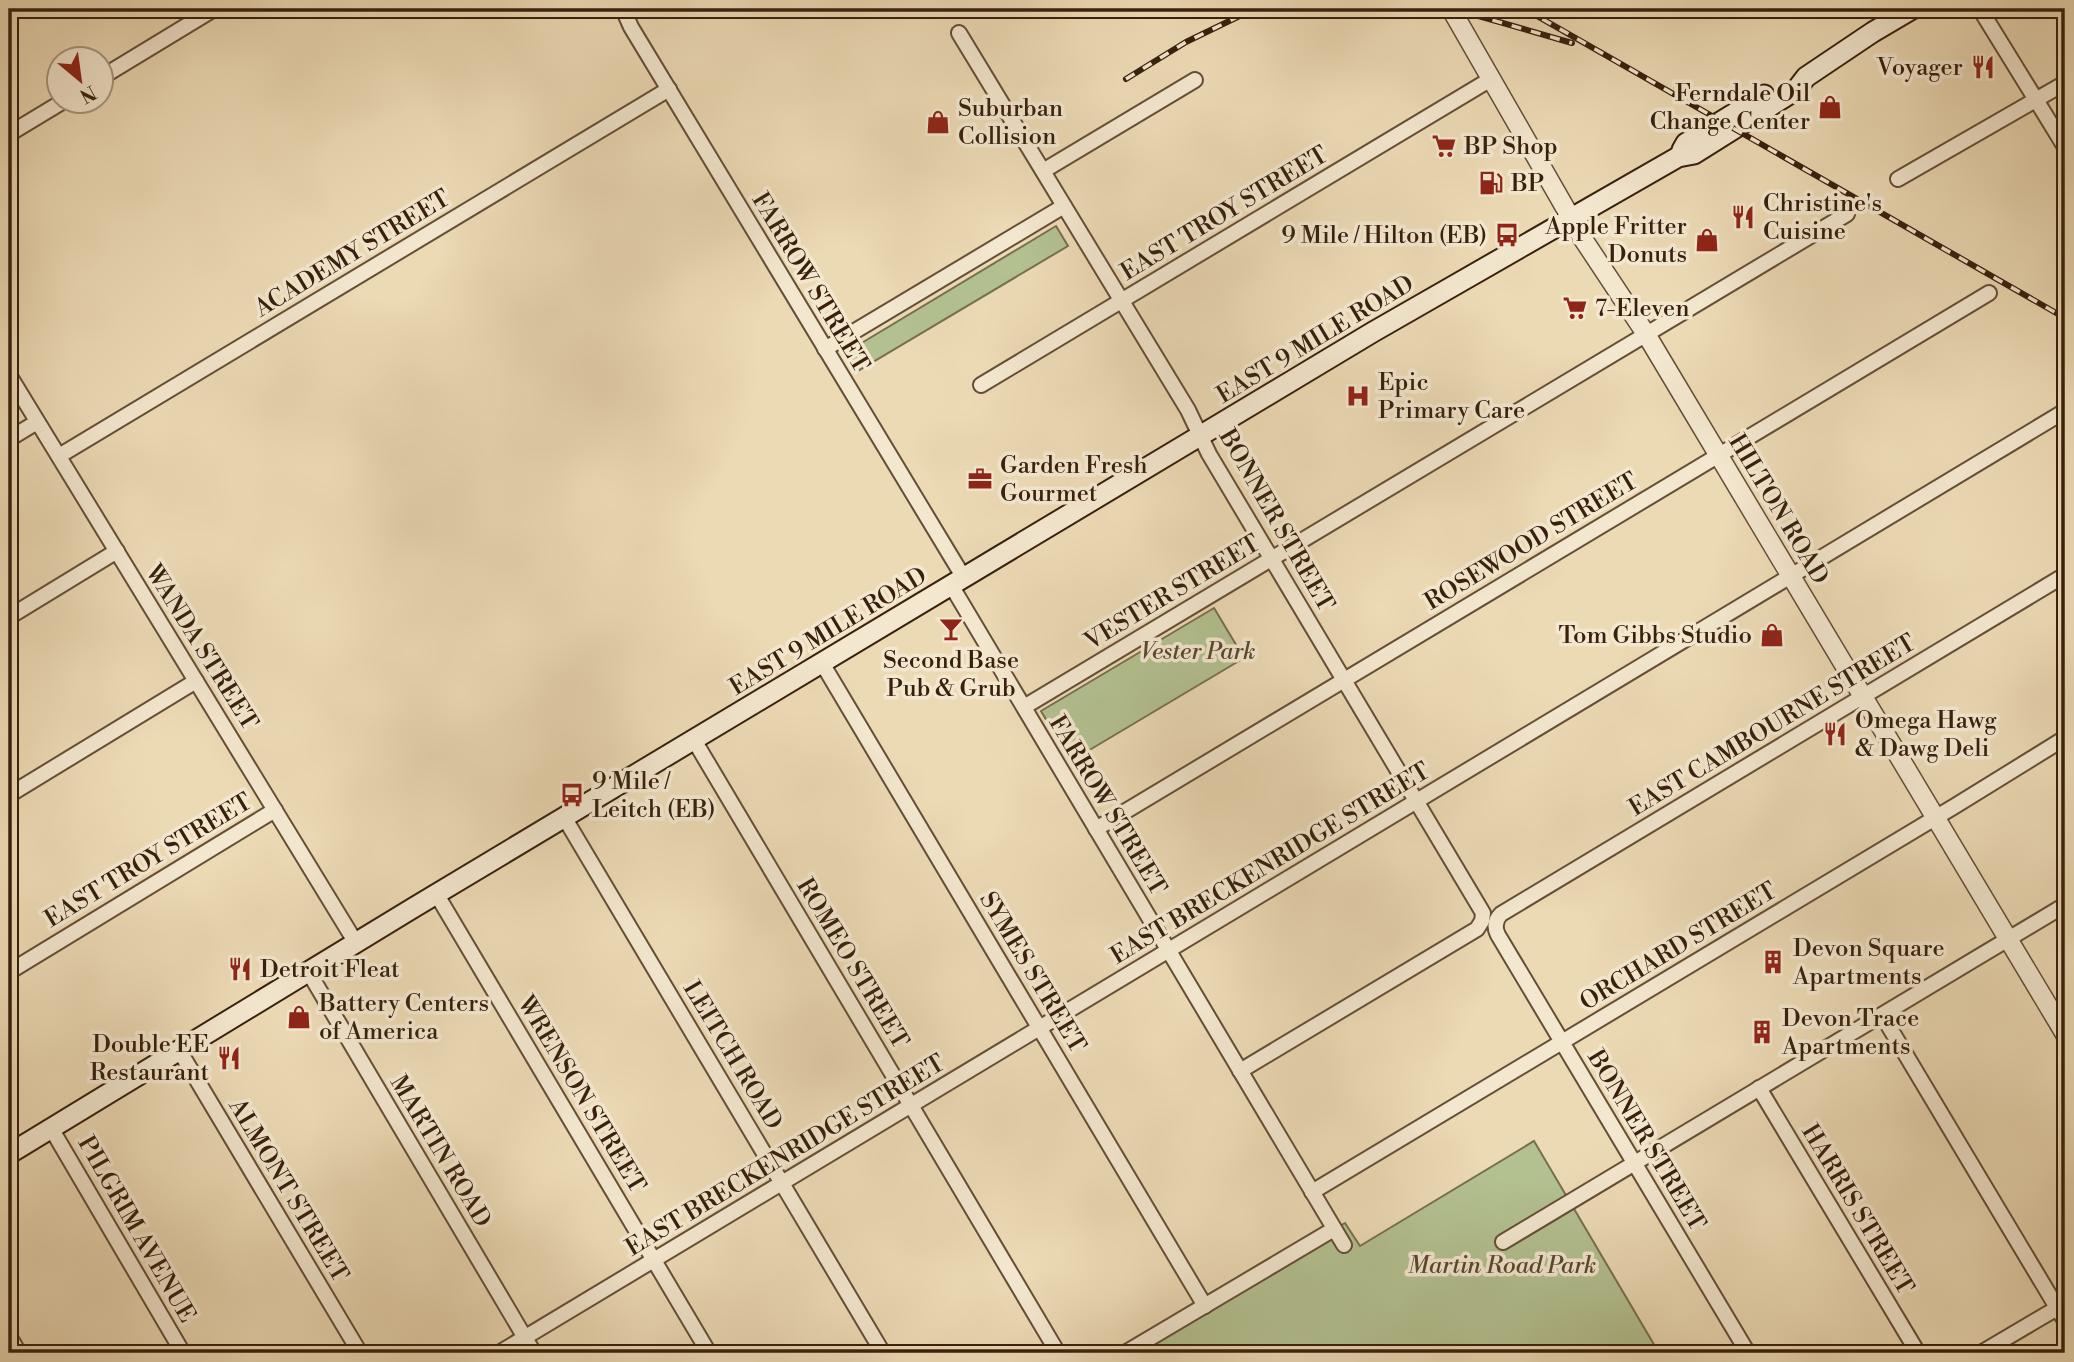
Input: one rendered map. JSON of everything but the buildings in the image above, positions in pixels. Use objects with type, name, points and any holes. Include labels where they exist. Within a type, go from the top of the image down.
[{"type":"main road","name":"EAST 9 MILE ROAD","points":[[9,1154],[308,971],[1374,331],[1678,157],[1694,154],[1796,90],[1806,77],[1912,9]]},
{"type":"street","points":[[116,68],[214,9]]},
{"type":"street","name":"FARROW STREET","points":[[623,9],[631,27],[825,349],[957,581],[1024,708],[1344,1245]]},
{"type":"street","name":"HILTON ROAD","points":[[1451,9],[1570,218],[1646,334],[1719,454],[2065,1034]]},
{"type":"street","points":[[1980,9],[2065,147]]},
{"type":"street","name":"BONNER STREET","points":[[959,33],[1188,410],[1209,454],[1417,800],[1480,908],[1483,918],[1480,925],[1240,1071]]},
{"type":"street","name":"EAST TROY STREET","points":[[981,385],[1491,79]]},
{"type":"street","points":[[1043,171],[1195,80]]},
{"type":"street","points":[[1898,179],[2065,83]]},
{"type":"street","name":"ACADEMY STREET","points":[[59,456],[669,89]]},
{"type":"street","points":[[9,134],[46,112]]},
{"type":"street","points":[[825,349],[1064,206]]},
{"type":"street","name":"VESTER STREET","points":[[1024,708],[1847,214]]},
{"type":"street","name":"ROSEWOOD STREET","points":[[1096,829],[1989,293]]},
{"type":"street","name":"WANDA STREET","points":[[9,375],[356,943]]},
{"type":"street","name":"EAST BRECKENRIDGE STREET","points":[[499,1353],[2065,411]]},
{"type":"street","points":[[9,439],[37,422]]},
{"type":"street","points":[[9,617],[117,551]]},
{"type":"street","name":"EAST CAMBOURNE STREET","points":[[1502,914],[2065,575]]},
{"type":"street","name":"SYMES STREET","points":[[822,663],[1205,1306]]},
{"type":"street","points":[[9,795],[197,681]]},
{"type":"street","name":"ORCHARD STREET","points":[[1312,1192],[2065,738]]},
{"type":"street","name":"ROMEO STREET","points":[[694,740],[1058,1353]]},
{"type":"street","name":"EAST TROY STREET","points":[[9,972],[275,810]]},
{"type":"street","name":"LEITCH ROAD","points":[[564,817],[883,1353]]},
{"type":"street","name":"WRENSON STREET","points":[[436,895],[709,1353]]},
{"type":"street","points":[[1503,1242],[2065,905]]},
{"type":"street","name":"BONNER STREET","points":[[1502,914],[1495,926],[1497,935],[1748,1353]]},
{"type":"street","name":"MARTIN ROAD","points":[[308,971],[534,1353]]},
{"type":"street","points":[[1882,1015],[2061,1305],[2065,1321]]},
{"type":"street","name":"ALMONT STREET","points":[[179,1049],[360,1353]]},
{"type":"street","name":"HARRIS STREET","points":[[1759,1088],[1918,1353]]},
{"type":"street","name":"PILGRIM AVENUE","points":[[51,1128],[183,1353]]},
{"type":"street","points":[[1125,1353],[1334,1229]]},
{"type":"street","points":[[1981,1353],[2061,1305]]},
{"type":"street","points":[[9,1336],[19,1353]]},
{"type":"green space","points":[[1056,226],[1068,246],[856,372],[845,353]]},
{"type":"green space","name":"Vester Park","points":[[1214,608],[1244,658],[1071,761],[1041,711]]},
{"type":"green space","name":"Martin Road Park","points":[[1534,1141],[1659,1353],[1125,1353],[1345,1223],[1360,1246]]},
{"type":"railway","points":[[1126,79],[1186,42],[1254,9]]},
{"type":"railway","points":[[1454,9],[1572,43]]},
{"type":"railway","points":[[1525,9],[2065,318]]},
{"type":"place","name":"Voyager","points":[[1983,67]]},
{"type":"place","name":"Ferndale Oil Change Center","points":[[1830,107]]},
{"type":"place","name":"Suburban Collision","points":[[938,122]]},
{"type":"place","name":"BP Shop","points":[[1444,146]]},
{"type":"place","name":"BP","points":[[1491,183]]},
{"type":"place","name":"Christine's Cuisine","points":[[1743,217]]},
{"type":"place","name":"9 Mile / Hilton (EB)","points":[[1507,235]]},
{"type":"place","name":"Apple Fritter Donuts","points":[[1707,240]]},
{"type":"place","name":"7-Eleven","points":[[1575,308]]},
{"type":"place","name":"Epic Primary Care","points":[[1358,396]]},
{"type":"place","name":"Garden Fresh Gourmet","points":[[980,479]]},
{"type":"place","name":"Second Base Pub & Grub","points":[[951,629]]},
{"type":"place","name":"Tom Gibbs Studio","points":[[1772,635]]},
{"type":"place","name":"Omega Hawg & Dawg Deli","points":[[1835,734]]},
{"type":"place","name":"9 Mile / Leitch (EB)","points":[[572,795]]},
{"type":"place","name":"Devon Square Apartments","points":[[1773,962]]},
{"type":"place","name":"Detroit Fleat","points":[[240,969]]},
{"type":"place","name":"Battery Centers of America","points":[[299,1017]]},
{"type":"place","name":"Devon Trace Apartments","points":[[1762,1032]]},
{"type":"place","name":"Double EE Restaurant","points":[[229,1058]]}]
